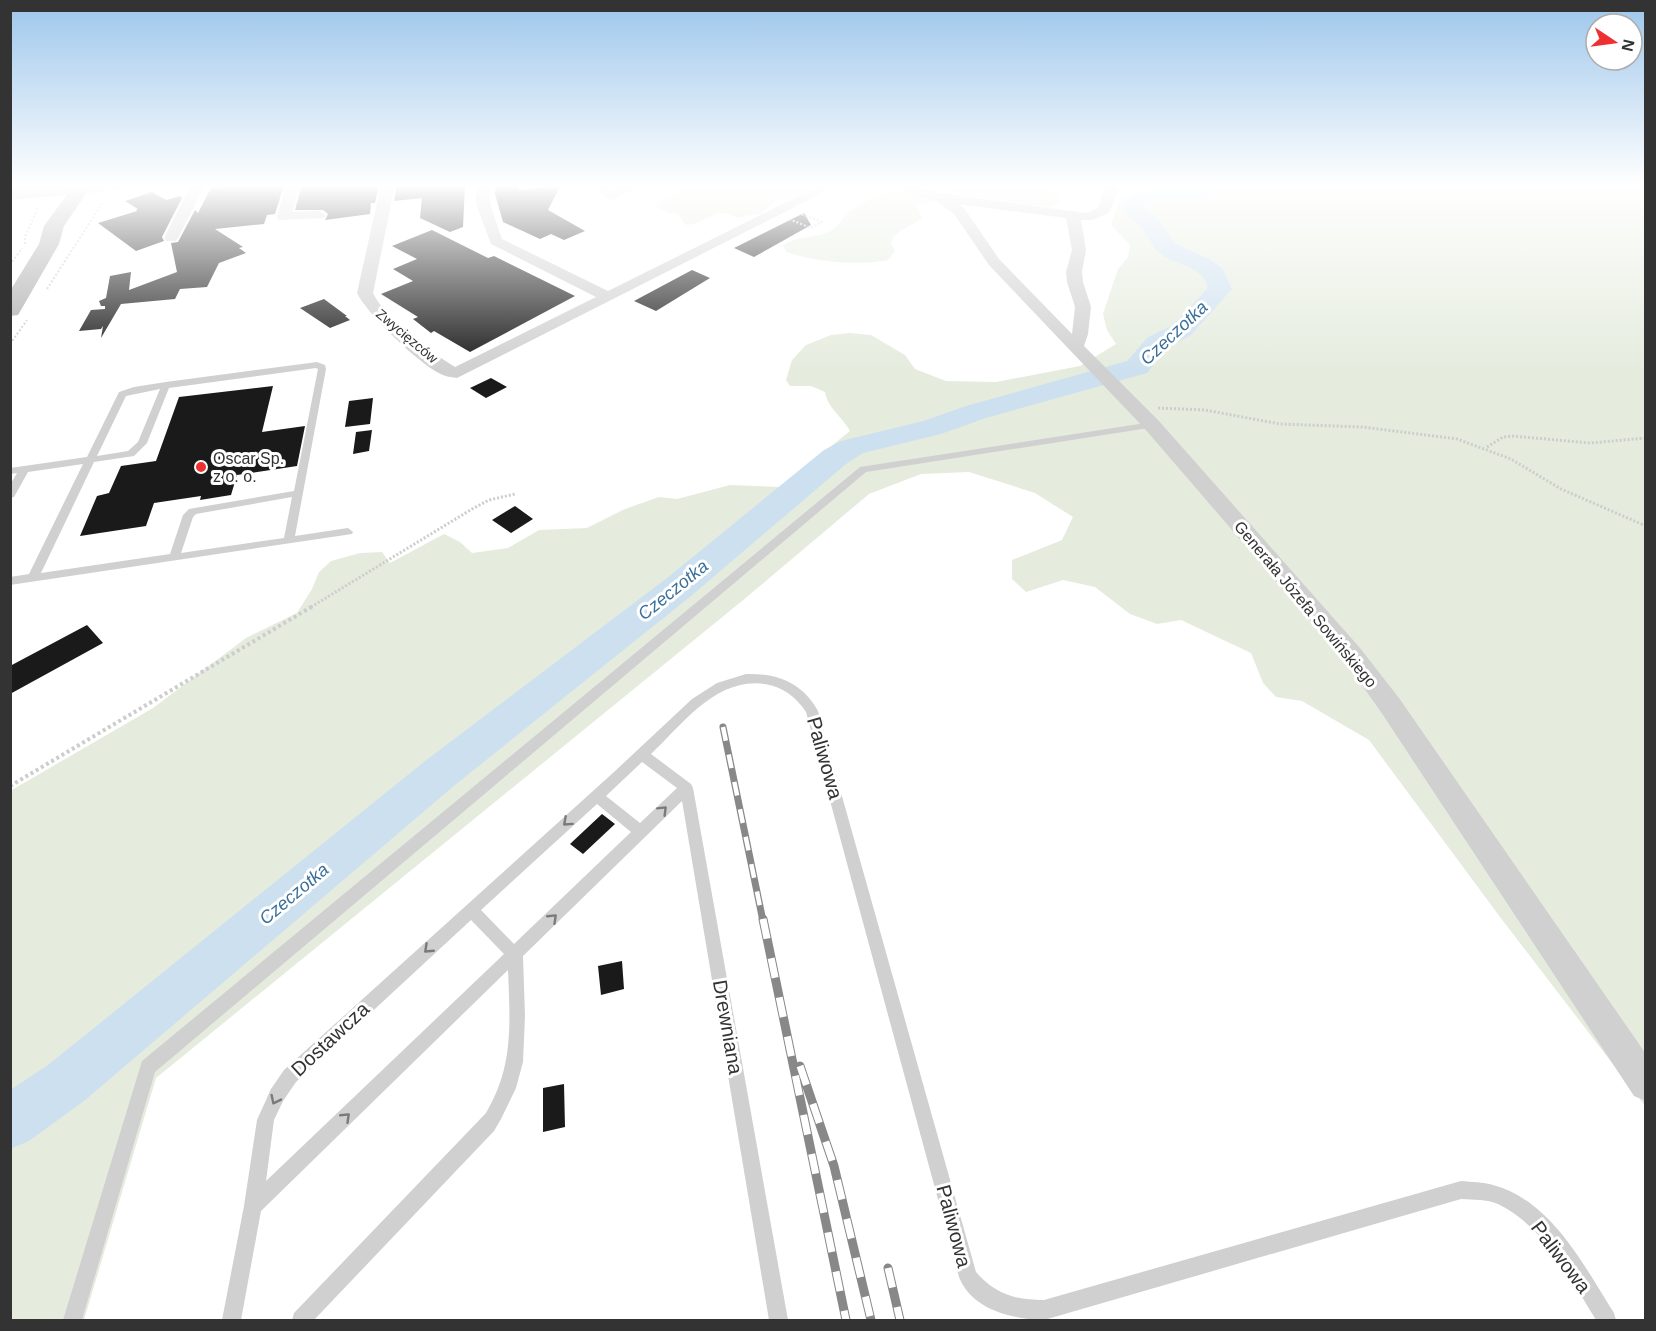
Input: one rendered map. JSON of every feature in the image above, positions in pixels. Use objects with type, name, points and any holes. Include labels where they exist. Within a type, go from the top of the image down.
[{"type":"main road","points":[[19,315],[48,247]]},
{"type":"street","name":"Zwycięzców","points":[[375,247],[365,292],[368,300],[378,313],[448,371],[457,374],[608,297]]},
{"type":"street","points":[[508,247],[608,297],[707,247]]},
{"type":"street","name":"Generała Józefa Sowińskiego","points":[[985,247],[994,262],[1152,425],[1352,654],[1390,705],[1646,1084]]},
{"type":"street","points":[[1075,347],[1080,334],[1083,307],[1074,272],[1078,261],[1078,247]]},
{"type":"lane","points":[[33,578],[122,394],[134,390],[317,364],[322,366],[289,540]]},
{"type":"lane","points":[[10,471],[124,456],[136,450],[142,443],[166,386]]},
{"type":"lane","points":[[72,1320],[148,1066],[862,469],[1152,425]]},
{"type":"lane","points":[[10,495],[24,470]]},
{"type":"lane","points":[[174,557],[188,515],[193,511],[298,493]]},
{"type":"lane","points":[[10,581],[348,532]]},
{"type":"lane","name":"Paliwowa","points":[[642,755],[703,696],[734,681],[749,679],[776,681],[788,685],[807,701],[812,711],[968,1277],[980,1293],[1003,1305],[1023,1310],[1044,1310],[1461,1190],[1481,1191],[1506,1198],[1529,1213],[1558,1246],[1607,1320]]},
{"type":"lane","points":[[253,1206],[686,788],[642,755]]},
{"type":"lane","name":"Dostawcza","points":[[231,1320],[253,1206],[266,1119],[277,1095],[290,1076],[642,755]]},
{"type":"lane","name":"Drewniana","points":[[686,788],[779,1320]]},
{"type":"lane","points":[[596,796],[641,832]]},
{"type":"lane","points":[[301,1320],[488,1125],[503,1100],[512,1075],[515,1057],[515,955],[471,910]]},
{"type":"path","points":[[10,265],[23,247]]},
{"type":"path","points":[[47,290],[67,247]]},
{"type":"path","points":[[10,344],[19,315]]},
{"type":"path","points":[[1134,406],[1191,409],[1280,424],[1392,430],[1457,439],[1511,459],[1560,489],[1646,526]]},
{"type":"path","points":[[1486,448],[1503,437],[1512,436],[1590,443],[1646,438]]},
{"type":"path","points":[[10,786],[472,509],[489,500],[515,494]]},
{"type":"shaded area","points":[[784,247],[893,247],[895,251],[888,260],[863,263],[837,262],[786,252]]},
{"type":"shaded area","points":[[1130,247],[1645,247],[1645,1106],[1500,917],[1369,740],[1302,701],[1276,697],[1263,683],[1251,653],[1181,620],[1157,624],[1130,614],[1095,587],[1063,580],[1026,592],[1012,579],[1012,560],[1062,540],[1073,517],[1035,493],[969,472],[921,474],[869,494],[742,601],[156,1078],[84,1320],[11,1320],[10,791],[153,708],[246,638],[297,613],[312,589],[319,572],[331,561],[360,553],[382,552],[390,563],[444,534],[460,542],[472,553],[508,548],[539,530],[587,528],[625,509],[659,497],[677,499],[730,485],[780,487],[850,431],[832,408],[825,392],[811,386],[790,386],[786,380],[792,360],[806,345],[831,335],[850,333],[871,335],[905,355],[915,369],[946,381],[996,382],[1080,366],[1116,344],[1107,330],[1103,314],[1118,269],[1128,257]]},
{"type":"building","points":[[131,247],[147,247],[136,251]]},
{"type":"building","points":[[172,247],[243,247],[239,248],[246,253],[219,263],[207,287],[180,289],[175,299],[121,304],[101,338],[103,326],[101,329],[79,331],[91,310],[105,309],[99,301],[106,298],[110,276],[131,272],[129,290],[177,272]]},
{"type":"building","points":[[394,247],[466,247],[488,258],[494,256],[575,296],[470,352],[434,331],[431,333],[413,319],[418,317],[381,294],[413,281],[393,269],[417,259]]},
{"type":"building","points":[[736,247],[772,247],[754,257],[734,248]]},
{"type":"building","points":[[692,270],[710,278],[656,311],[634,301]]},
{"type":"building","points":[[324,299],[350,320],[330,328],[300,308]]},
{"type":"building","points":[[491,378],[507,387],[486,398],[470,388]]},
{"type":"building","points":[[273,386],[262,432],[305,426],[297,466],[237,475],[231,495],[200,500],[201,496],[154,503],[146,526],[80,536],[97,496],[109,493],[121,466],[156,461],[179,397]]},
{"type":"building","points":[[373,398],[370,424],[345,427],[349,401]]},
{"type":"building","points":[[372,430],[369,451],[353,454],[356,432]]},
{"type":"building","points":[[515,506],[533,519],[511,533],[492,520]]},
{"type":"building","points":[[87,625],[103,643],[10,694],[10,666]]},
{"type":"building","points":[[602,814],[615,824],[583,854],[570,844]]},
{"type":"building","points":[[622,961],[624,989],[601,995],[598,966]]},
{"type":"building","points":[[564,1084],[565,1127],[543,1132],[543,1088]]},
{"type":"waterway","name":"Czeczotka","points":[[10,1122],[66,1083],[440,773],[679,587],[835,457],[852,447],[931,428],[976,412],[1137,367],[1157,343],[1182,330],[1220,289],[1213,273],[1207,268],[1166,247]]},
{"type":"railway","points":[[723,727],[763,921]]},
{"type":"railway","points":[[763,919],[846,1320]]},
{"type":"railway","points":[[800,1066],[834,1166],[871,1320]]},
{"type":"railway","points":[[888,1268],[900,1320]]},
{"type":"place","name":"Oscar Sp. z o. o.","points":[[201,467]]}]
